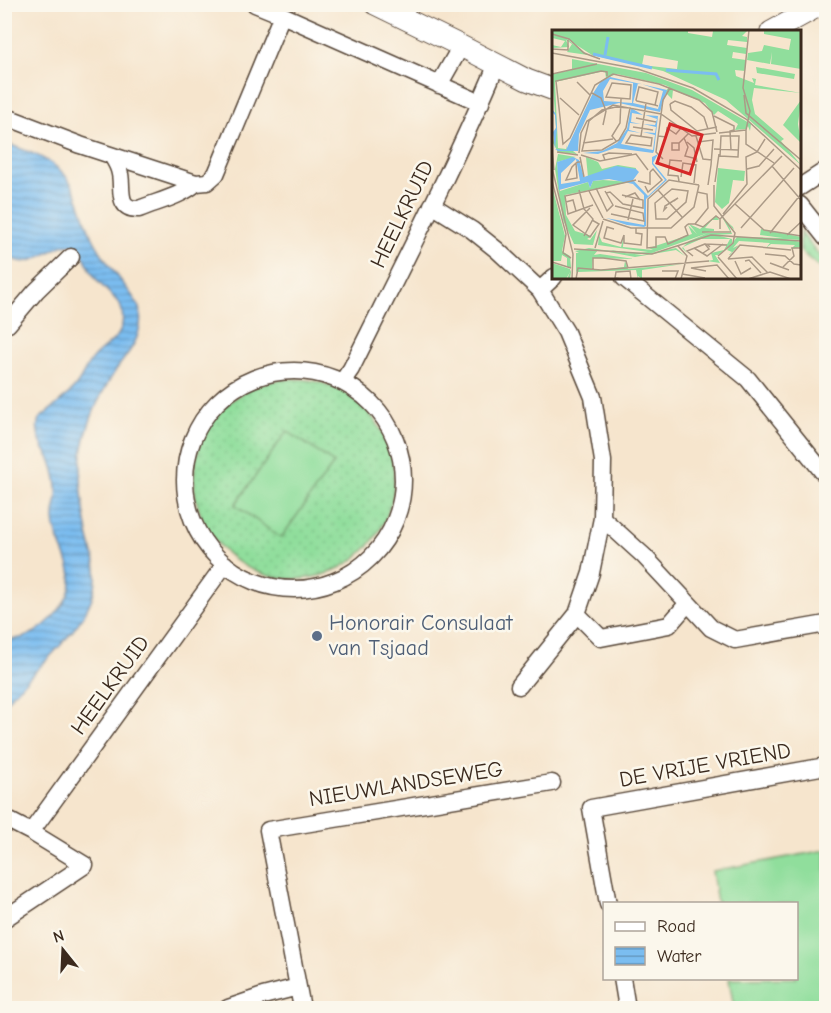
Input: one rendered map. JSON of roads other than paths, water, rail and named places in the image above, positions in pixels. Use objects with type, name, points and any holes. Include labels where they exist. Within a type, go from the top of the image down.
[{"type":"street","points":[[255,4],[481,103]]},
{"type":"street","points":[[375,4],[526,80],[552,89]]},
{"type":"street","points":[[775,30],[822,4]]},
{"type":"street","points":[[4,116],[112,156],[196,183],[207,182],[216,174],[282,15]]},
{"type":"street","points":[[439,85],[461,46]]},
{"type":"street","name":"HEELKRUID","points":[[342,382],[351,369],[432,204],[481,103],[497,64]]},
{"type":"street","points":[[112,156],[118,166],[124,203],[133,209],[177,195],[196,183]]},
{"type":"street","points":[[801,186],[826,170]]},
{"type":"street","points":[[432,204],[497,250],[540,290],[566,332],[593,396],[603,461],[602,518],[591,573],[577,614],[519,686]]},
{"type":"street","points":[[801,206],[826,238]]},
{"type":"street","points":[[4,325],[8,324],[36,291],[71,257]]},
{"type":"street","points":[[540,290],[552,279]]},
{"type":"street","points":[[625,279],[748,379],[826,476]]},
{"type":"street","points":[[300,371],[322,374],[342,382],[363,395],[381,414],[393,432],[400,452],[403,473],[402,495],[397,515],[388,534],[361,566],[343,577],[324,584],[303,588],[282,588],[242,575],[225,564],[210,549],[190,513],[185,472],[196,433],[220,400],[257,377],[278,372],[300,371]]},
{"type":"street","points":[[602,518],[644,556],[711,628],[735,640],[826,624]]},
{"type":"street","name":"HEELKRUID","points":[[31,832],[225,564]]},
{"type":"street","points":[[577,614],[601,638],[669,625],[688,603]]},
{"type":"street","name":"DE VRIJE VRIEND","points":[[608,902],[591,808],[826,766]]},
{"type":"street","name":"NIEUWLANDSEWEG","points":[[298,987],[268,830],[552,783]]},
{"type":"street","points":[[4,819],[31,832],[85,865],[4,919]]},
{"type":"street","points":[[622,980],[627,1008]]},
{"type":"street","points":[[228,1008],[298,987],[302,1008]]},
{"type":"water","points":[[5,143],[44,159],[58,168],[69,180],[93,238],[139,308],[140,327],[135,342],[99,400],[83,448],[82,491],[96,569],[95,588],[88,607],[64,642],[5,703],[5,640],[24,637],[51,620],[64,603],[71,585],[70,569],[55,527],[56,479],[50,459],[39,439],[38,422],[70,392],[91,361],[118,335],[123,319],[119,303],[97,280],[83,255],[73,246],[60,247],[34,260],[24,262],[5,254]]},
{"type":"place","name":"Honorair Consulaat van Tsjaad","points":[[317,636]]}]
